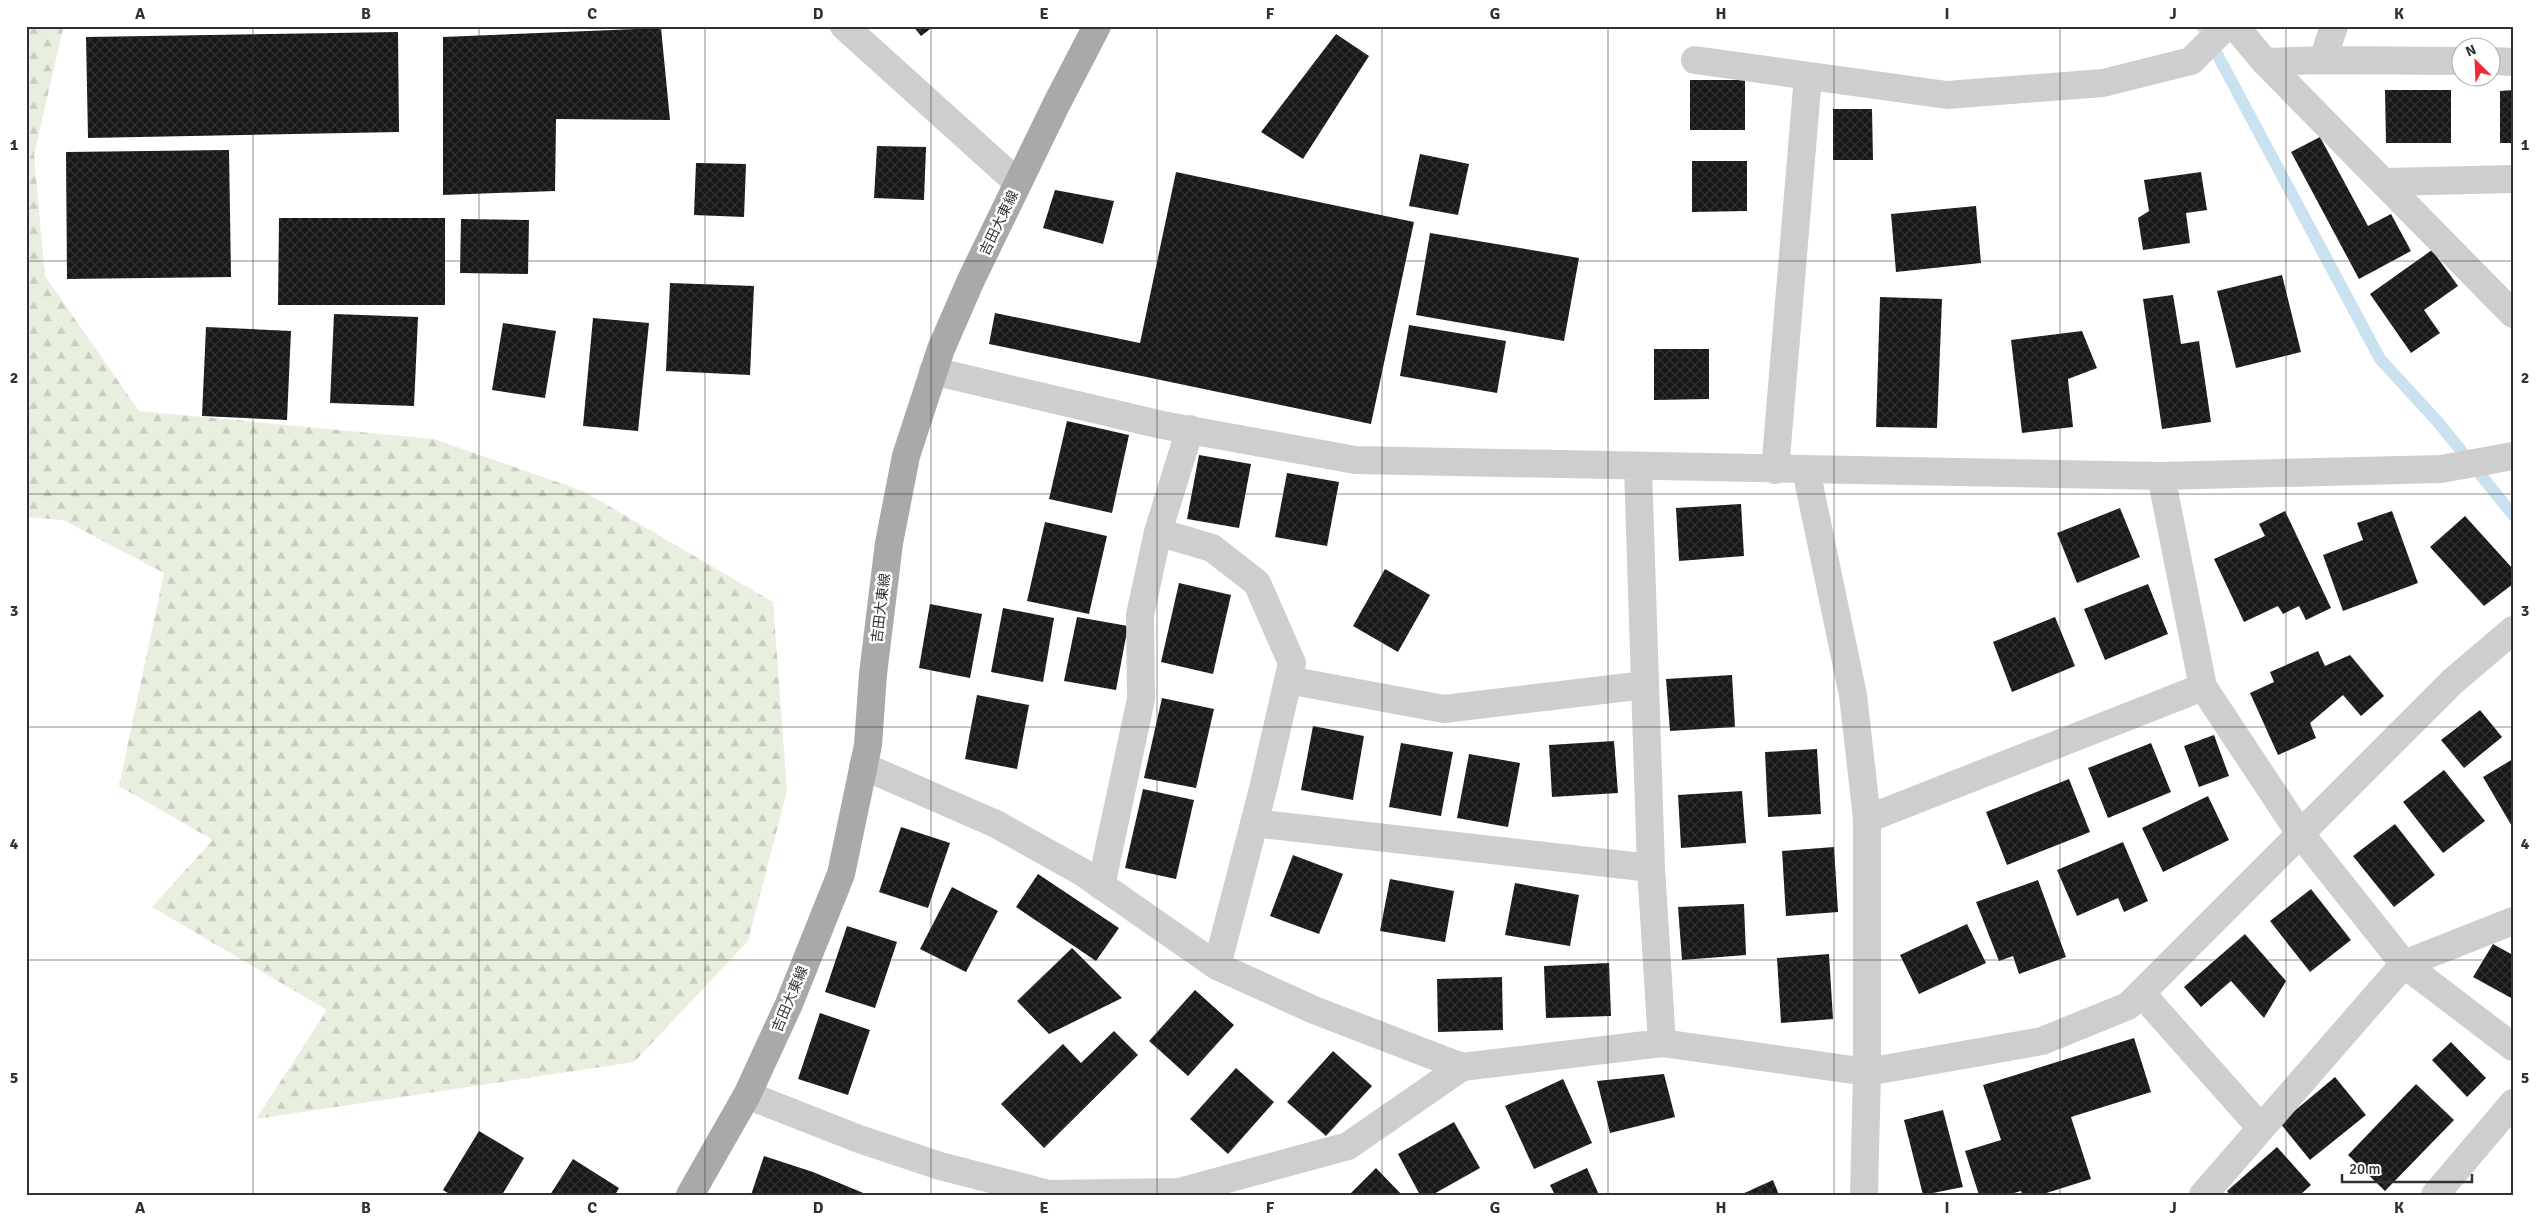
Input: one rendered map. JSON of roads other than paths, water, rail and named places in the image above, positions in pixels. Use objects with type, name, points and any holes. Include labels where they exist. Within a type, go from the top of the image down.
[{"type":"main road","name":"吉田大東線","points":[[690,1195],[747,1095],[789,1004],[841,874],[868,745],[873,674],[890,543],[906,456],[933,372],[971,280],[1057,103],[1097,26]]},
{"type":"street","points":[[844,26],[1018,183]]},
{"type":"street","points":[[1695,60],[1947,95],[2103,83],[2191,61],[2226,26]]},
{"type":"street","points":[[2235,26],[2265,62],[2513,314]]},
{"type":"street","points":[[2323,60],[2334,26]]},
{"type":"street","points":[[2265,62],[2323,60],[2452,61]]},
{"type":"street","points":[[1775,470],[1808,76]]},
{"type":"street","points":[[2385,182],[2513,179]]},
{"type":"street","points":[[933,372],[1190,429],[1355,460],[1775,470],[2161,476],[2441,469],[2507,456]]},
{"type":"street","points":[[1101,886],[1141,699],[1140,615],[1158,532],[1190,429]]},
{"type":"street","points":[[1638,467],[1651,868],[1662,1043]]},
{"type":"street","points":[[1806,470],[1854,695],[1867,819],[1867,1072],[1864,1195]]},
{"type":"street","points":[[2161,476],[2203,687],[2299,832],[2404,964],[2513,1047]]},
{"type":"street","points":[[1158,532],[1212,548],[1257,583],[1292,663],[1254,823],[1216,966]]},
{"type":"street","points":[[747,1095],[859,1139],[940,1166],[1049,1194],[1179,1192],[1348,1146],[1462,1067],[1662,1043],[1867,1072],[2042,1041],[2128,1006],[2299,832],[2452,682],[2513,630]]},
{"type":"street","points":[[1288,680],[1444,709],[1645,685]]},
{"type":"street","points":[[1867,819],[2203,687]]},
{"type":"street","points":[[863,766],[996,824],[1082,872],[1216,966],[1314,1010],[1462,1067]]},
{"type":"street","points":[[1254,823],[1651,868]]},
{"type":"street","points":[[2203,1195],[2404,964],[2513,921]]},
{"type":"street","points":[[2141,993],[2261,1128]]},
{"type":"street","points":[[2435,1195],[2513,1103]]},
{"type":"waterway","points":[[2202,26],[2380,359],[2438,422],[2513,515]]}]
